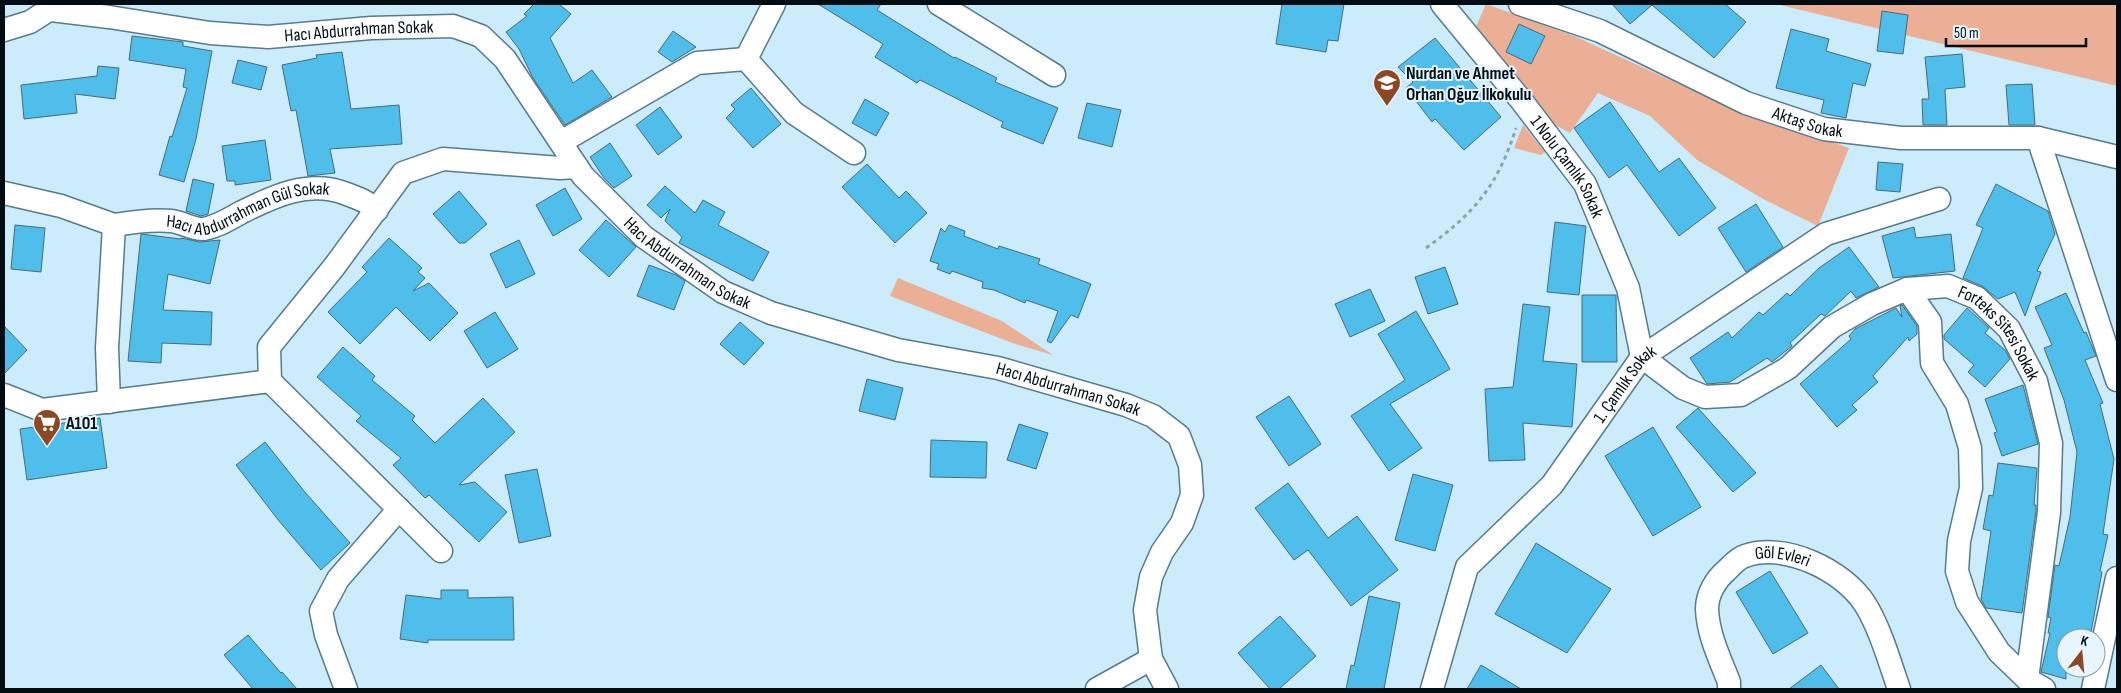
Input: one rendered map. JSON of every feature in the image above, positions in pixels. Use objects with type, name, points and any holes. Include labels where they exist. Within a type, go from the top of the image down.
[{"type":"street","points":[[746,58],[774,4]]},
{"type":"street","points":[[939,4],[1054,75]]},
{"type":"street","name":"1 Nolu Çamlık Sokak","points":[[1442,4],[1521,100],[1585,184],[1628,288],[1642,357]]},
{"type":"street","name":"Aktaş Sokak","points":[[1520,4],[1600,31],[1746,103],[1824,129],[1882,137],[2038,138],[2117,157]]},
{"type":"street","name":"Hacı Abdurrahman Sokak","points":[[4,30],[30,22],[54,7],[210,33],[268,37],[372,28],[453,26],[481,36],[505,59],[583,176],[644,236],[723,292],[771,313],[898,350],[998,368],[1126,405],[1153,416],[1179,436],[1190,465],[1192,495],[1182,523],[1162,552],[1151,577],[1145,610],[1151,659],[1167,689]]},
{"type":"street","points":[[561,142],[697,63],[746,58]]},
{"type":"street","points":[[746,58],[794,113],[854,154]]},
{"type":"street","points":[[2038,138],[2117,380]]},
{"type":"street","points":[[441,550],[270,381],[269,348],[403,174],[443,159],[560,168],[577,167]]},
{"type":"street","name":"Hacı Abdurrahman Gül Sokak","points":[[4,193],[61,206],[114,225],[138,221],[171,221],[200,229],[218,226],[241,212],[291,191],[313,188],[334,190],[368,202],[377,210]]},
{"type":"street","name":"1. Çamlık Sokak","points":[[1432,689],[1467,567],[1552,485],[1642,357],[1826,234],[1939,199]]},
{"type":"street","points":[[109,402],[106,348],[114,225]]},
{"type":"street","name":"Forteks Sitesi Sokak","points":[[1642,357],[1683,388],[1705,397],[1741,395],[1788,368],[1832,327],[1872,304],[1907,289],[1948,286],[1977,298],[2009,329],[2036,381],[2051,444],[2049,512],[2036,684]]},
{"type":"street","name":"Forteks Sitesi Sokak","points":[[1907,289],[1930,322],[1932,363],[1957,404],[1970,448],[1971,488],[1960,540],[1957,571],[1967,602],[1999,652],[2036,684]]},
{"type":"street","points":[[4,395],[42,410],[270,381]]},
{"type":"street","points":[[346,689],[326,635],[321,611],[338,578],[399,509]]},
{"type":"street","name":"Göl Evleri","points":[[1729,689],[1729,682],[1712,640],[1707,608],[1709,600],[1716,579],[1744,556],[1770,552],[1805,559],[1837,576],[1865,604],[1888,656],[1899,689]]},
{"type":"street","points":[[2093,689],[2117,578]]},
{"type":"street","points":[[1097,689],[1151,659]]},
{"type":"path","points":[[1426,248],[1448,232],[1487,193],[1506,160],[1517,127]]},
{"type":"shaded area","points":[[1486,4],[1574,36],[1710,98],[1849,148],[1818,226],[1765,200],[1697,160],[1650,116],[1598,93],[1570,133],[1550,122],[1475,29]]},
{"type":"shaded area","points":[[1776,4],[2117,4],[2117,86]]},
{"type":"shaded area","points":[[1523,125],[1545,152],[1541,155],[1514,148]]},
{"type":"shaded area","points":[[898,278],[1002,321],[1053,355],[1015,344],[890,296]]},
{"type":"building","points":[[534,4],[559,4],[571,14],[550,38],[573,83],[592,70],[612,97],[565,125],[533,78],[519,49],[506,32],[527,16],[524,14]]},
{"type":"building","points":[[818,4],[881,4],[877,10],[954,58],[997,78],[995,82],[1058,108],[1043,144],[1001,127],[1003,122],[920,80],[917,83],[875,57],[883,44]]},
{"type":"building","points":[[1282,4],[1344,4],[1338,41],[1328,40],[1326,52],[1276,44]]},
{"type":"building","points":[[1612,4],[1725,4],[1746,22],[1714,58],[1652,5],[1630,24]]},
{"type":"building","points":[[1882,11],[1908,15],[1903,54],[1877,51]]},
{"type":"building","points":[[1519,24],[1545,36],[1531,64],[1506,52]]},
{"type":"building","points":[[1791,29],[1829,39],[1826,51],[1871,64],[1865,86],[1853,83],[1846,118],[1821,113],[1824,100],[1776,88]]},
{"type":"building","points":[[673,31],[696,47],[672,62],[658,52]]},
{"type":"building","points":[[132,36],[183,42],[183,46],[212,51],[196,139],[184,182],[159,175],[187,88],[183,87],[186,69],[129,60]]},
{"type":"building","points":[[1435,38],[1501,117],[1464,150],[1435,119],[1432,122],[1406,88],[1413,82],[1398,67]]},
{"type":"building","points":[[342,52],[351,109],[399,105],[402,144],[330,149],[335,173],[308,176],[296,110],[291,111],[282,65],[317,58],[316,55]]},
{"type":"building","points":[[1962,54],[1965,87],[1945,89],[1947,125],[1923,125],[1922,99],[1929,99],[1925,57]]},
{"type":"building","points":[[238,60],[267,67],[261,90],[232,83]]},
{"type":"building","points":[[98,66],[119,68],[115,99],[75,94],[77,113],[24,119],[21,85],[97,76]]},
{"type":"building","points":[[2032,84],[2035,125],[2009,125],[2006,85]]},
{"type":"building","points":[[751,88],[781,124],[753,148],[726,118],[735,109],[731,105]]},
{"type":"building","points":[[865,99],[889,113],[876,136],[852,123]]},
{"type":"building","points":[[1610,102],[1659,172],[1679,158],[1716,208],[1679,236],[1627,165],[1609,178],[1574,128]]},
{"type":"building","points":[[1087,103],[1121,110],[1112,147],[1078,138]]},
{"type":"building","points":[[660,107],[682,137],[658,155],[636,125]]},
{"type":"building","points":[[265,140],[271,180],[235,185],[235,181],[227,181],[222,146]]},
{"type":"building","points":[[610,143],[632,176],[614,188],[604,178],[590,157]]},
{"type":"building","points":[[1878,162],[1903,164],[1900,192],[1876,190]]},
{"type":"building","points":[[867,164],[899,198],[906,191],[927,213],[895,243],[842,187]]},
{"type":"building","points":[[193,179],[214,184],[208,214],[201,216],[186,211]]},
{"type":"building","points":[[1996,184],[2048,211],[2055,234],[2037,271],[2041,272],[2025,316],[2015,292],[1998,299],[1982,286],[1963,278],[1983,228],[1976,225]]},
{"type":"building","points":[[665,186],[695,213],[703,200],[725,212],[718,225],[769,252],[753,281],[679,243],[682,237],[665,221],[670,209],[661,218],[647,205]]},
{"type":"building","points":[[565,188],[582,219],[553,236],[536,205]]},
{"type":"building","points":[[459,191],[487,224],[465,243],[459,243],[433,214]]},
{"type":"building","points":[[1756,204],[1783,247],[1746,272],[1718,228]]},
{"type":"building","points":[[606,220],[636,247],[609,277],[579,250]]},
{"type":"building","points":[[1555,222],[1586,226],[1579,295],[1547,292]]},
{"type":"building","points":[[15,225],[45,228],[41,272],[11,269]]},
{"type":"building","points":[[949,225],[965,231],[964,236],[998,249],[999,246],[1040,259],[1038,264],[1091,284],[1078,318],[1071,315],[1051,343],[1047,341],[1058,311],[1026,300],[1025,303],[994,290],[982,288],[983,282],[952,271],[950,274],[937,269],[939,264],[930,261],[941,228],[945,232]]},
{"type":"building","points":[[1914,227],[1916,238],[1951,234],[1955,271],[1893,278],[1882,236]]},
{"type":"building","points":[[141,234],[200,242],[220,240],[210,284],[168,274],[163,310],[212,312],[211,345],[162,343],[161,363],[128,361]]},
{"type":"building","points":[[389,238],[422,268],[418,272],[425,278],[413,291],[429,283],[458,313],[430,341],[396,307],[360,344],[328,312],[367,272],[362,267]]},
{"type":"building","points":[[519,240],[535,274],[506,288],[490,254]]},
{"type":"building","points":[[1849,247],[1879,287],[1856,298],[1851,291],[1825,316],[1821,314],[1790,343],[1792,346],[1772,362],[1767,358],[1730,382],[1707,384],[1690,358],[1728,332],[1732,338],[1759,312],[1763,315],[1787,293],[1790,296],[1819,268]]},
{"type":"building","points":[[649,265],[676,275],[685,281],[674,310],[637,296]]},
{"type":"building","points":[[1445,267],[1458,304],[1428,314],[1415,277]]},
{"type":"building","points":[[1370,289],[1385,321],[1350,337],[1335,304]]},
{"type":"building","points":[[2066,293],[2096,356],[2085,360],[2103,403],[2100,404],[2114,459],[2103,534],[2108,535],[2100,571],[2102,572],[2092,628],[2056,628],[2056,676],[2041,672],[2050,633],[2048,633],[2051,618],[2048,617],[2055,565],[2059,566],[2070,517],[2077,452],[2064,400],[2044,348],[2052,345],[2035,307]]},
{"type":"building","points":[[1582,295],[1616,295],[1617,362],[1582,362]]},
{"type":"building","points":[[1523,304],[1550,307],[1543,361],[1577,364],[1572,427],[1523,423],[1525,460],[1489,461],[1485,389],[1513,387]]},
{"type":"building","points":[[1902,305],[1917,326],[1917,334],[1909,341],[1908,337],[1873,376],[1878,382],[1852,405],[1857,410],[1837,427],[1800,384],[1851,339],[1849,336],[1855,329],[1896,308],[1902,317],[1900,306]]},
{"type":"building","points":[[1967,308],[1989,328],[1985,333],[2005,350],[2010,359],[1985,387],[1968,372],[1974,365],[1944,339],[1944,335]]},
{"type":"building","points":[[1416,311],[1450,369],[1390,404],[1422,448],[1389,471],[1351,416],[1405,380],[1378,334]]},
{"type":"building","points":[[495,312],[518,349],[487,368],[464,331]]},
{"type":"building","points":[[740,322],[764,343],[744,365],[720,344]]},
{"type":"building","points":[[4,326],[27,350],[4,374]]},
{"type":"building","points":[[343,347],[375,376],[372,380],[415,416],[412,420],[435,443],[483,398],[515,432],[459,485],[475,482],[507,512],[479,542],[429,495],[425,498],[393,465],[401,458],[356,421],[361,416],[317,377]]},
{"type":"building","points":[[867,379],[903,388],[895,420],[859,411]]},
{"type":"building","points":[[2023,385],[2038,444],[2002,456],[1994,433],[1997,432],[1985,399]]},
{"type":"building","points":[[1289,396],[1321,444],[1289,466],[1256,417]]},
{"type":"building","points":[[1698,408],[1756,473],[1733,492],[1676,427]]},
{"type":"building","points":[[100,418],[107,468],[27,480],[20,429]]},
{"type":"building","points":[[1019,424],[1048,433],[1036,469],[1007,460]]},
{"type":"building","points":[[1653,427],[1701,507],[1653,536],[1605,456]]},
{"type":"building","points":[[931,440],[987,442],[986,478],[930,477]]},
{"type":"building","points":[[265,442],[304,491],[350,543],[321,570],[279,521],[236,465]]},
{"type":"building","points":[[1998,463],[2037,468],[2034,505],[2036,505],[2036,511],[2022,613],[1986,608],[1981,599],[1991,531],[1983,529],[1989,495],[1993,496]]},
{"type":"building","points":[[537,469],[551,536],[519,543],[505,475]]},
{"type":"building","points":[[1413,474],[1453,485],[1435,551],[1395,540]]},
{"type":"building","points":[[1288,483],[1328,538],[1357,516],[1398,570],[1351,606],[1308,550],[1294,560],[1255,508]]},
{"type":"building","points":[[1536,543],[1611,589],[1567,653],[1495,614]]},
{"type":"building","points":[[1770,571],[1808,633],[1773,654],[1736,592]]},
{"type":"building","points":[[441,590],[468,590],[468,598],[513,597],[514,640],[428,640],[428,643],[400,639],[406,595],[441,599]]},
{"type":"building","points":[[1369,596],[1400,603],[1384,689],[1346,689],[1351,665],[1354,666]]},
{"type":"building","points":[[1280,616],[1316,656],[1279,689],[1270,689],[1238,653]]},
{"type":"building","points":[[248,635],[297,689],[253,689],[224,655]]},
{"type":"building","points":[[1481,665],[1521,689],[1467,689]]},
{"type":"building","points":[[1821,665],[1839,689],[1789,689]]},
{"type":"place","name":"Nurdan ve Ahmet Orhan Oğuz İlkokulu","points":[[1387,107]]},
{"type":"place","name":"A101","points":[[47,447]]}]
